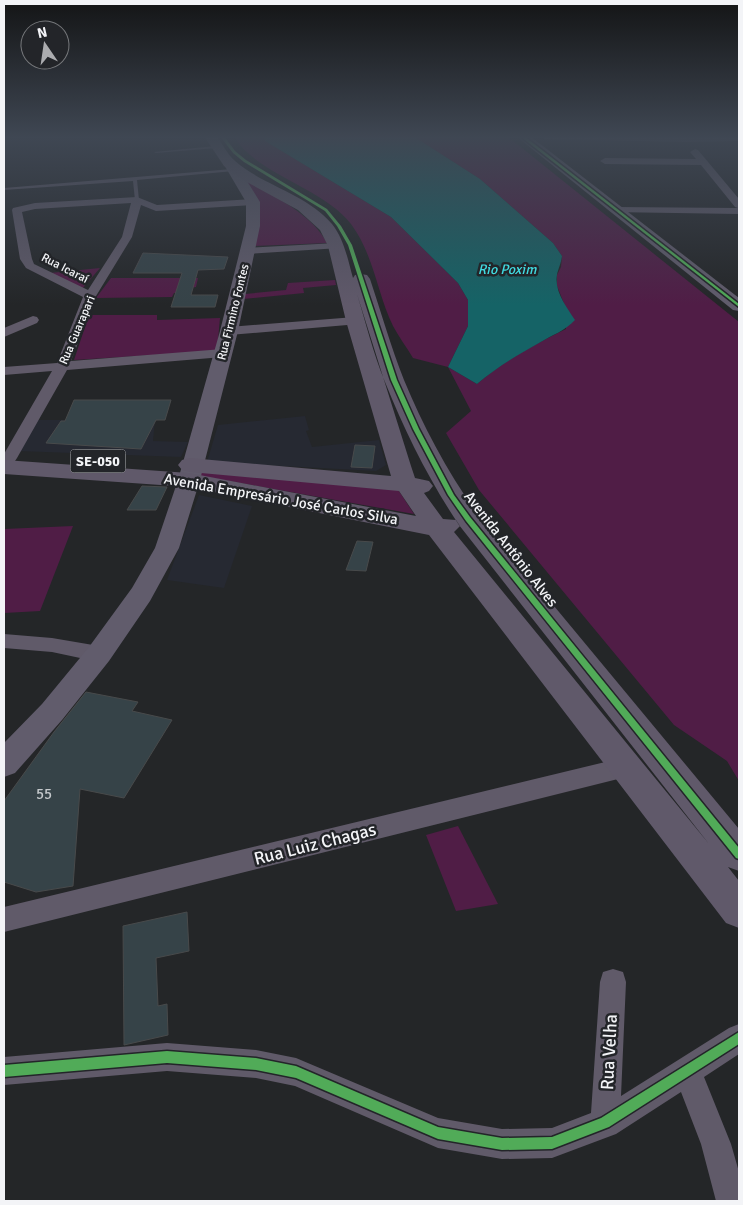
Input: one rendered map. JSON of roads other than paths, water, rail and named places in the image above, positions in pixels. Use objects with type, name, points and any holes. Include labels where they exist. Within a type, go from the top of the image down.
[{"type":"main road","points":[[282,192],[318,218],[327,228],[336,246],[355,321],[406,484],[438,528],[739,910]]},
{"type":"main road","name":"Avenida Antônio Alves","points":[[295,192],[326,210],[339,226],[350,245],[394,380],[416,429],[458,505],[739,855]]},
{"type":"main road","name":"Avenida Empresário José Carlos Silva","points":[[6,465],[191,472],[406,484],[458,505]]},
{"type":"main road","name":"Avenida Empresário José Carlos Silva","points":[[191,472],[438,528]]},
{"type":"main road","points":[[438,528],[456,523],[458,505]]},
{"type":"street","points":[[136,206],[156,208],[253,202],[247,192]]},
{"type":"street","points":[[593,192],[739,306]]},
{"type":"street","points":[[728,192],[739,205]]},
{"type":"street","name":"Rua Firmino Fontes","points":[[4,764],[52,712],[99,654],[141,594],[167,548],[191,472],[229,331],[253,226],[253,202]]},
{"type":"street","name":"Rua Icaraí","points":[[90,296],[30,266],[26,258],[16,212],[21,209],[136,206]]},
{"type":"street","name":"Rua Guarapari","points":[[6,465],[62,366],[90,296],[126,237],[136,206]]},
{"type":"street","points":[[615,210],[739,210]]},
{"type":"street","points":[[247,251],[336,246]]},
{"type":"street","points":[[4,333],[33,320]]},
{"type":"street","points":[[229,331],[355,321]]},
{"type":"street","points":[[4,371],[223,353]]},
{"type":"street","points":[[4,641],[52,645],[99,654]]},
{"type":"street","name":"Rua Luiz Chagas","points":[[4,920],[626,767]]},
{"type":"street","name":"Rua Velha","points":[[605,1123],[613,982]]},
{"type":"street","points":[[4,1071],[167,1057],[256,1064],[296,1072],[438,1132],[502,1144],[552,1144],[605,1123],[739,1038]]},
{"type":"street","points":[[687,1070],[716,1144],[732,1201]]},
{"type":"lane","points":[[136,192],[136,206]]},
{"type":"water","name":"Rio Poxim","points":[[350,192],[495,192],[553,243],[562,256],[557,275],[557,287],[575,320],[563,330],[507,362],[477,384],[448,367],[468,326],[468,300],[458,283],[391,217]]}]
